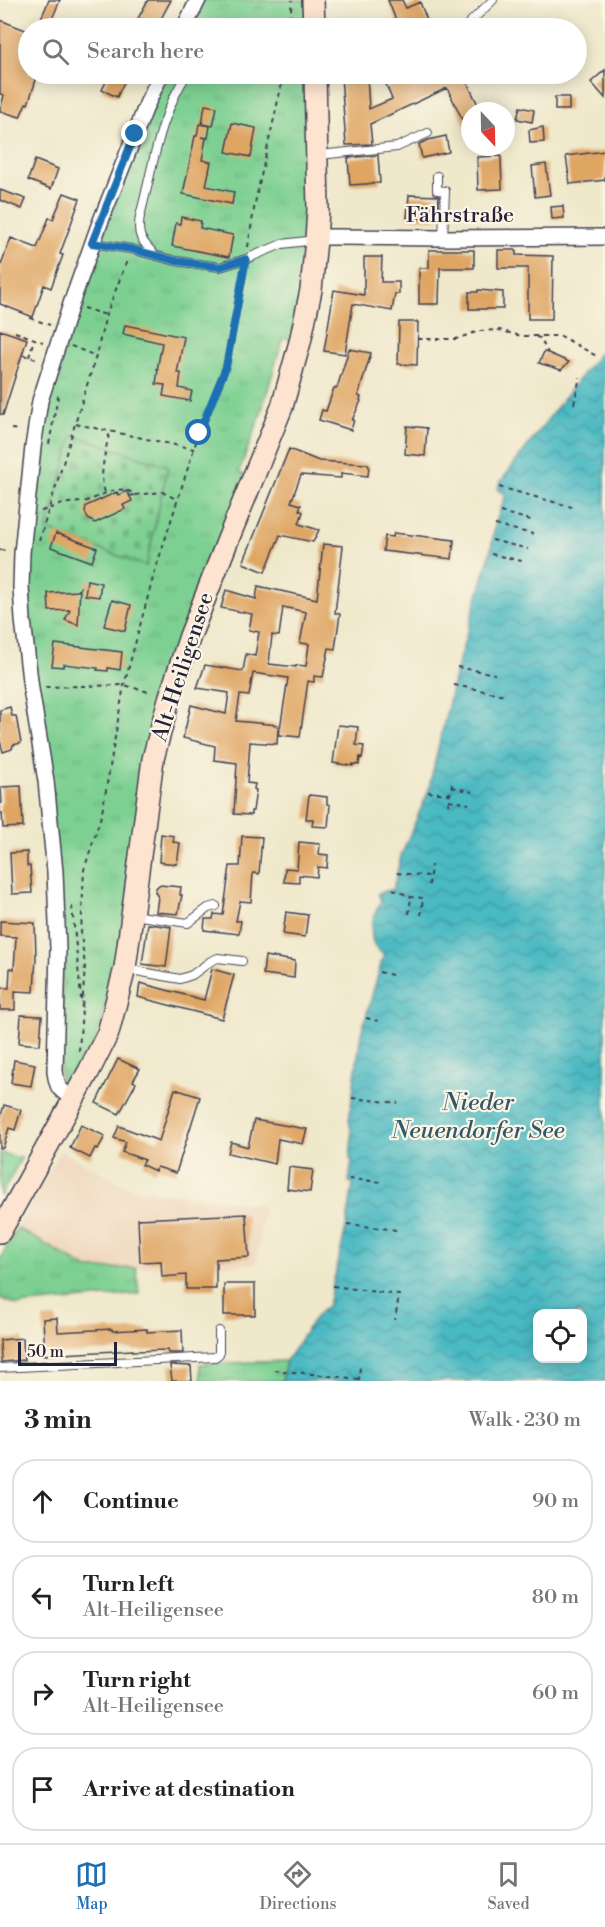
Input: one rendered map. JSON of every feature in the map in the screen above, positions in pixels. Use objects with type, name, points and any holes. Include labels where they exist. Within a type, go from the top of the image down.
[{"type":"main road","points":[[314,0],[314,18]]},
{"type":"main road","name":"Alt-Heiligensee","points":[[0,1232],[96,1059],[108,1033],[125,968],[153,759],[169,699],[190,636],[282,407],[304,324],[316,240],[318,209],[315,84]]},
{"type":"street","points":[[189,18],[198,0]]},
{"type":"street","points":[[74,1099],[57,1086],[54,1071],[58,949],[57,904],[46,781],[22,609],[22,552],[38,413],[52,341],[71,304],[92,243],[157,84]]},
{"type":"street","name":"Fährstraße","points":[[316,240],[325,237],[605,237]]},
{"type":"lane","points":[[474,18],[493,0]]},
{"type":"lane","points":[[154,254],[141,241],[138,229],[140,216],[167,112],[180,84]]},
{"type":"lane","points":[[316,156],[397,147],[428,133]]},
{"type":"lane","points":[[437,176],[437,189],[445,191],[443,238]]},
{"type":"lane","points":[[92,243],[131,249],[176,261],[220,267],[282,244],[316,240]]},
{"type":"lane","points":[[131,915],[188,922],[208,908],[216,906]]},
{"type":"lane","points":[[125,968],[180,979],[192,975],[218,958],[242,961]]},
{"type":"lane","points":[[0,1368],[215,1357],[219,1354],[219,1332]]},
{"type":"path","points":[[290,18],[292,0]]},
{"type":"path","points":[[78,1057],[84,966],[81,934],[84,870],[102,813],[124,685],[154,574],[194,449],[226,367],[255,203],[282,84]]},
{"type":"path","points":[[22,552],[36,548],[96,356],[106,315],[131,249]]},
{"type":"path","points":[[71,304],[106,315]]},
{"type":"path","points":[[30,318],[50,325]]},
{"type":"path","points":[[418,339],[456,339],[479,331],[499,330],[521,336],[561,336],[598,357]]},
{"type":"path","points":[[15,332],[34,339],[52,341],[96,356]]},
{"type":"path","points":[[534,336],[540,339],[548,352]]},
{"type":"path","points":[[29,357],[34,339]]},
{"type":"path","points":[[23,355],[38,360]]},
{"type":"path","points":[[574,404],[580,377]]},
{"type":"path","points":[[48,452],[60,387]]},
{"type":"path","points":[[75,424],[194,449]]},
{"type":"path","points":[[11,429],[19,430]]},
{"type":"path","points":[[105,492],[102,482],[110,431]]},
{"type":"path","points":[[499,487],[572,507]]},
{"type":"path","points":[[41,511],[62,504],[86,501],[105,492],[124,489],[135,495]]},
{"type":"path","points":[[129,496],[162,492],[178,500]]},
{"type":"path","points":[[500,512],[531,520]]},
{"type":"path","points":[[495,525],[533,534]]},
{"type":"path","points":[[492,540],[528,549]]},
{"type":"path","points":[[490,554],[526,562]]},
{"type":"path","points":[[458,667],[495,674]]},
{"type":"path","points":[[32,689],[124,685],[169,699]]},
{"type":"path","points":[[454,685],[505,695]]},
{"type":"path","points":[[448,805],[452,785],[472,792]]},
{"type":"path","points":[[428,792],[450,795]]},
{"type":"path","points":[[449,800],[469,804]]},
{"type":"path","points":[[429,885],[430,865]]},
{"type":"path","points":[[397,873],[429,876]]},
{"type":"path","points":[[393,889],[411,897],[423,898],[421,915]]},
{"type":"path","points":[[410,914],[411,897]]},
{"type":"path","points":[[379,972],[396,976]]},
{"type":"path","points":[[366,1018],[378,1021]]},
{"type":"path","points":[[352,1098],[399,1103]]},
{"type":"path","points":[[349,1179],[384,1182]]},
{"type":"path","points":[[347,1224],[397,1230]]},
{"type":"path","points":[[333,1286],[399,1295],[395,1320]]},
{"type":"path","points":[[274,1370],[359,1380],[360,1365]]},
{"type":"shaded area","points":[[61,1151],[133,1189],[264,1205],[256,1264],[88,1269],[17,1228]]},
{"type":"green space","points":[[201,0],[307,0],[308,18],[192,18]]},
{"type":"green space","points":[[161,84],[309,84],[311,225],[294,340],[283,338],[260,416],[239,471],[247,477],[185,632],[118,960],[97,1039],[73,1083],[68,1083],[60,1079],[62,985],[23,581],[38,422],[73,311]]},
{"type":"green space","points":[[73,435],[168,466],[146,566],[47,530]]},
{"type":"green space","points":[[0,1153],[21,1158],[0,1197]]},
{"type":"green space","points":[[17,1228],[88,1269],[136,1268],[139,1294],[17,1305],[0,1298],[0,1259]]},
{"type":"green space","points":[[286,1361],[282,1381],[201,1381],[200,1364]]},
{"type":"water","name":"Nieder Neuendorfer See","points":[[605,347],[605,1381],[282,1381],[286,1361],[316,1316],[328,1305],[347,1224],[353,1183],[349,1182],[352,1135],[349,1120],[361,1034],[384,954],[378,949],[372,937],[375,914],[381,901],[378,893],[393,889],[401,856],[428,792],[457,667],[490,554],[495,525],[506,494],[498,490],[499,484]]},
{"type":"building","points":[[49,0],[60,0],[52,18],[41,18]]},
{"type":"building","points":[[148,0],[171,0],[161,18],[138,18]]},
{"type":"building","points":[[388,0],[402,0],[406,8],[420,2],[426,18],[395,18]]},
{"type":"building","points":[[0,20],[18,27],[18,84],[35,84],[28,104],[26,103],[20,117],[0,111],[4,95],[0,94]]},
{"type":"building","points":[[605,70],[605,98],[591,82]]},
{"type":"building","points":[[105,84],[123,84],[117,97],[102,90]]},
{"type":"building","points":[[342,84],[368,84],[369,109],[392,99],[386,84],[468,84],[477,102],[461,102],[461,117],[447,88],[370,124],[372,144],[346,145]]},
{"type":"building","points":[[555,97],[569,97],[569,110],[555,110]]},
{"type":"building","points":[[205,105],[217,107],[213,126],[202,124]]},
{"type":"building","points":[[520,107],[534,110],[532,122],[517,119]]},
{"type":"building","points":[[232,123],[256,128],[251,157],[226,152]]},
{"type":"building","points":[[199,124],[210,126],[208,138],[201,137],[206,138],[202,160],[211,162],[206,186],[234,192],[232,204],[183,194]]},
{"type":"building","points":[[543,127],[544,142],[530,143],[529,130]]},
{"type":"building","points":[[446,136],[449,152],[422,158],[419,144]]},
{"type":"building","points":[[605,151],[605,180],[570,184],[566,156]]},
{"type":"building","points":[[378,155],[380,183],[350,185],[348,158]]},
{"type":"building","points":[[501,156],[502,189],[478,190],[477,157]]},
{"type":"building","points":[[35,160],[58,169],[51,189],[28,180]]},
{"type":"building","points":[[546,164],[550,195],[535,197],[532,166]]},
{"type":"building","points":[[0,190],[26,199],[22,209],[0,200]]},
{"type":"building","points":[[64,193],[80,199],[60,254],[63,255],[51,288],[44,285],[33,317],[0,304],[0,268],[11,238],[37,248],[49,218],[53,219]]},
{"type":"building","points":[[409,195],[439,196],[438,219],[407,218]]},
{"type":"building","points":[[563,206],[564,218],[552,219],[551,207]]},
{"type":"building","points":[[181,217],[201,221],[200,228],[233,235],[229,257],[172,246],[176,223],[180,224]]},
{"type":"building","points":[[429,250],[474,250],[474,268],[440,268],[439,304],[419,304],[419,268],[429,268]]},
{"type":"building","points":[[498,250],[516,250],[516,255],[553,256],[552,319],[528,319],[528,268],[498,268]]},
{"type":"building","points":[[364,257],[382,257],[381,282],[399,282],[399,294],[395,294],[392,311],[353,304],[345,354],[324,351],[334,290],[364,295]]},
{"type":"building","points":[[478,290],[503,292],[503,309],[469,309],[469,292],[478,292]]},
{"type":"building","points":[[399,322],[418,322],[417,365],[398,364]]},
{"type":"building","points":[[125,325],[184,337],[177,373],[181,373],[179,388],[192,391],[190,401],[163,396],[165,385],[156,384],[162,343],[123,334]]},
{"type":"building","points":[[0,330],[27,339],[3,415],[0,414]]},
{"type":"building","points":[[349,349],[371,353],[358,396],[361,397],[361,401],[352,420],[354,420],[351,430],[319,420],[322,410],[326,411],[334,388],[337,388]]},
{"type":"building","points":[[544,352],[569,362],[561,370],[539,363]]},
{"type":"building","points":[[407,426],[427,428],[425,456],[405,454]]},
{"type":"building","points":[[289,449],[319,461],[367,464],[369,466],[368,476],[341,473],[341,478],[301,475],[291,502],[301,505],[299,510],[303,512],[299,524],[319,530],[313,542],[280,535],[265,572],[243,563]]},
{"type":"building","points":[[127,491],[132,501],[123,505],[125,509],[95,523],[88,519],[85,512],[86,506],[117,492],[118,495]]},
{"type":"building","points":[[56,533],[97,548],[92,562],[51,547]]},
{"type":"building","points":[[394,533],[454,540],[452,559],[383,551],[385,536],[393,537]]},
{"type":"building","points":[[323,544],[343,546],[335,613],[340,614],[335,649],[329,648],[323,677],[314,676],[314,682],[308,681],[300,737],[279,735],[288,678],[253,673],[249,696],[240,695],[236,721],[278,725],[277,744],[250,742],[247,783],[255,784],[253,811],[251,815],[234,814],[237,763],[214,760],[215,746],[183,738],[191,705],[226,714],[229,693],[197,688],[205,665],[243,671],[246,654],[255,656],[259,632],[249,630],[252,614],[221,608],[226,590],[256,599],[258,586],[317,599]],"holes":[[[283,607],[306,612],[300,643],[309,644],[306,666],[269,664],[272,635],[279,636]]]},
{"type":"building","points":[[87,580],[101,583],[99,597],[85,595]]},
{"type":"building","points":[[80,588],[78,625],[65,620],[70,610],[49,611],[48,593],[78,591]]},
{"type":"building","points":[[112,600],[131,605],[125,631],[104,626]]},
{"type":"building","points":[[55,644],[122,652],[120,670],[108,668],[108,671],[97,670],[98,668],[64,664],[64,667],[52,666]]},
{"type":"building","points":[[10,707],[12,716],[16,716],[21,743],[3,752],[0,741],[0,710]]},
{"type":"building","points":[[338,725],[358,727],[356,745],[364,746],[359,765],[333,763]]},
{"type":"building","points":[[21,786],[23,827],[3,828],[2,813],[0,813],[1,787]]},
{"type":"building","points":[[309,795],[327,797],[327,804],[330,805],[328,827],[312,826],[313,819],[306,819]]},
{"type":"building","points":[[161,834],[174,836],[173,842],[180,843],[177,864],[159,862]]},
{"type":"building","points":[[242,836],[262,837],[259,874],[253,873],[251,902],[240,901],[236,921],[241,921],[239,934],[204,930],[205,919],[213,919],[214,914],[223,915],[230,866],[240,866]]},
{"type":"building","points":[[299,842],[320,844],[319,854],[328,855],[327,868],[318,867],[317,877],[299,875],[299,883],[284,882],[285,868],[297,869]]},
{"type":"building","points":[[27,852],[32,893],[12,894],[10,853]]},
{"type":"building","points":[[159,885],[181,887],[180,895],[182,895],[178,914],[156,912],[158,897],[155,892]]},
{"type":"building","points":[[286,912],[308,915],[305,937],[283,934]]},
{"type":"building","points":[[0,921],[35,923],[34,992],[15,991],[15,1010],[0,1010],[0,988],[9,988],[10,968],[14,969],[16,937],[0,936]]},
{"type":"building","points":[[148,924],[171,927],[166,967],[142,964]]},
{"type":"building","points":[[265,956],[295,961],[294,978],[263,974]]},
{"type":"building","points":[[212,969],[234,975],[222,1019],[138,997],[140,983],[204,1000]]},
{"type":"building","points":[[21,1015],[42,1016],[40,1045],[19,1043]]},
{"type":"building","points":[[118,1059],[140,1069],[133,1081],[136,1083],[119,1114],[96,1103]]},
{"type":"building","points":[[14,1060],[35,1064],[31,1086],[11,1083]]},
{"type":"building","points":[[175,1089],[200,1097],[176,1173],[157,1167],[155,1171],[142,1165],[145,1160],[122,1152],[126,1142],[114,1138],[119,1126],[159,1141]]},
{"type":"building","points":[[4,1105],[21,1110],[15,1130],[9,1128],[3,1148],[0,1148],[0,1119]]},
{"type":"building","points":[[254,1120],[307,1129],[303,1144],[278,1139],[275,1164],[228,1153],[231,1142],[248,1147]]},
{"type":"building","points":[[81,1125],[105,1136],[90,1158],[70,1148]]},
{"type":"building","points":[[289,1167],[313,1170],[310,1192],[287,1189]]},
{"type":"building","points":[[246,1214],[249,1257],[216,1259],[216,1289],[186,1289],[186,1275],[162,1277],[161,1261],[140,1262],[138,1219]]},
{"type":"building","points":[[224,1284],[255,1284],[255,1315],[224,1315]]},
{"type":"building","points":[[57,1318],[58,1332],[112,1329],[112,1331],[147,1329],[147,1332],[182,1330],[183,1353],[169,1353],[168,1350],[133,1350],[45,1355],[43,1319]]},
{"type":"building","points":[[23,1338],[24,1360],[1,1362],[0,1340]]},
{"type":"building","points":[[170,1365],[191,1366],[192,1381],[172,1381]]},
{"type":"route","points":[[135,134],[92,243],[131,249],[190,264],[220,267],[246,259],[226,367],[199,433]]}]
